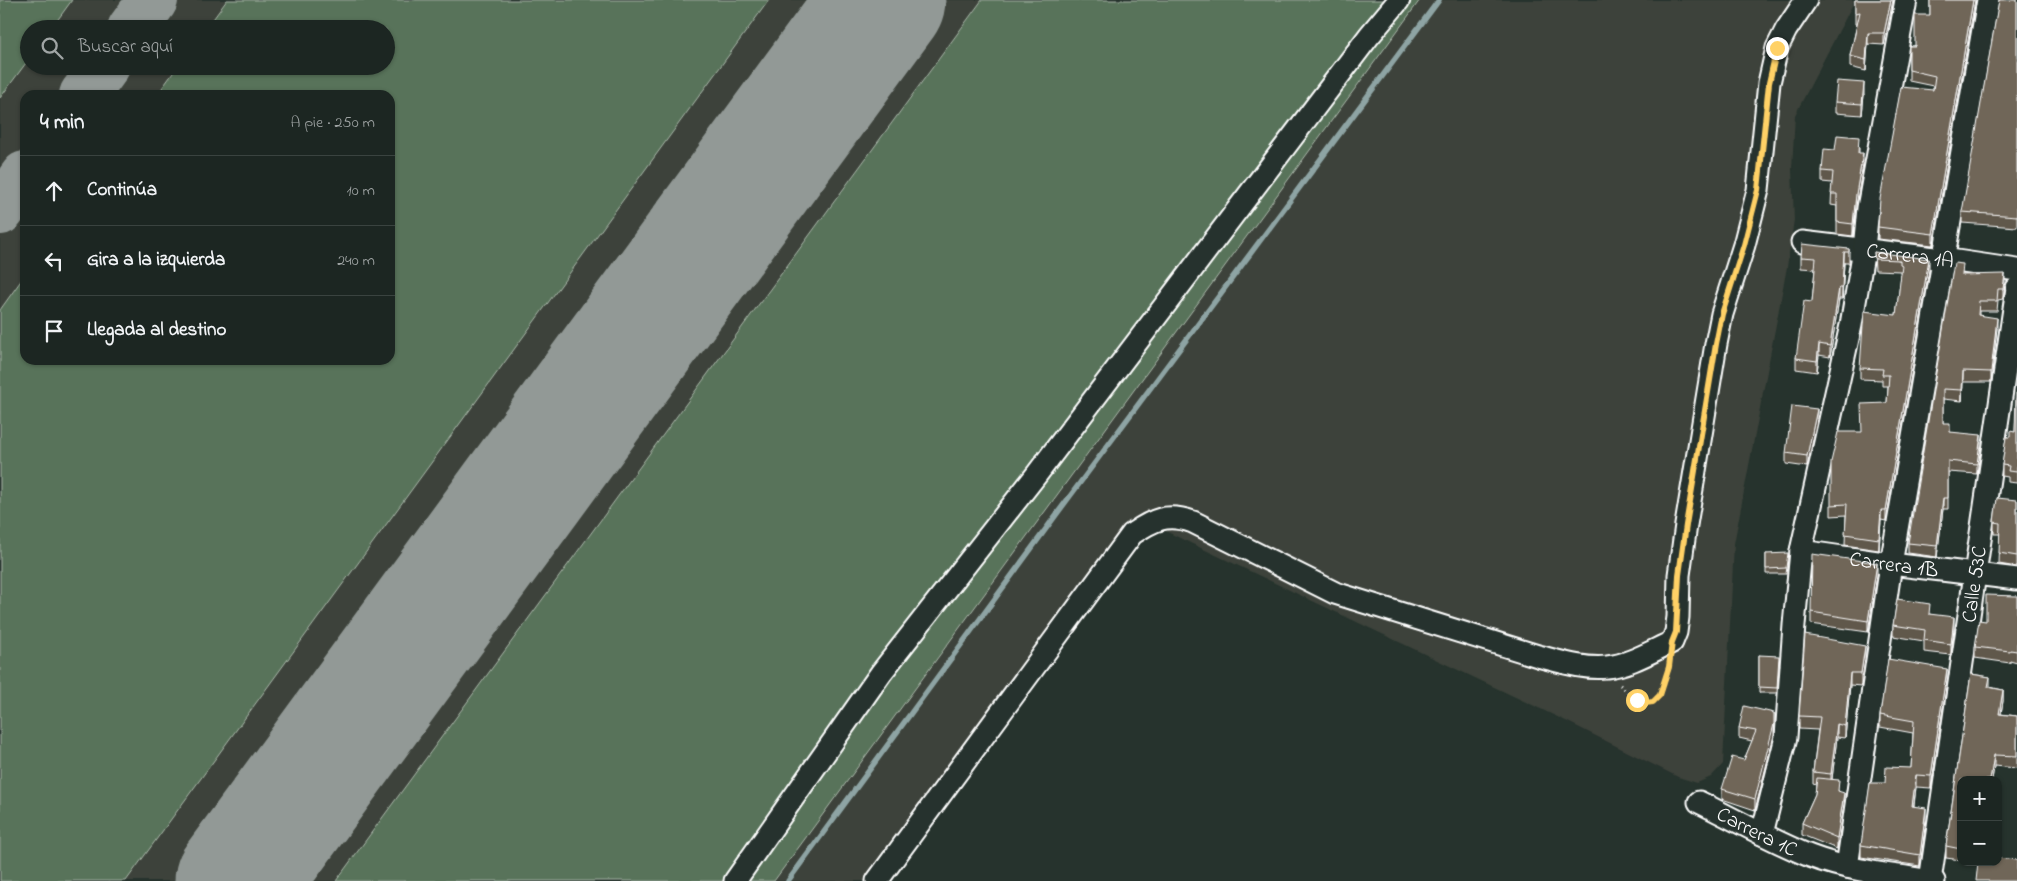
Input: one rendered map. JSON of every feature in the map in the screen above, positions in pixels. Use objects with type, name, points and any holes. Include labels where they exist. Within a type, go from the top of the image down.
[{"type":"street","points":[[735,881],[881,673],[1037,474],[1368,36],[1399,0]]},
{"type":"street","points":[[878,881],[1132,534],[1151,521],[1180,518],[1193,522],[1335,592],[1441,625],[1506,648],[1570,664],[1601,667],[1621,664],[1672,642],[1676,632],[1678,617],[1679,575],[1686,525],[1722,314],[1744,245],[1758,190],[1769,83],[1777,48],[1786,30],[1806,0]]},
{"type":"street","points":[[1762,834],[1786,737],[1794,626],[1802,551],[1850,325],[1864,249],[1868,208],[1906,0]]},
{"type":"street","points":[[1847,867],[1891,564],[1988,0]]},
{"type":"street","name":"Carrera 1A","points":[[1802,242],[2017,270]]},
{"type":"street","name":"Calle 53C","points":[[1930,881],[2017,288]]},
{"type":"street","name":"Carrera 1B","points":[[1802,551],[2017,579]]},
{"type":"street","name":"Carrera 1C","points":[[1700,802],[1762,834],[1811,856],[1847,867],[1934,881]]},
{"type":"path","points":[[1601,667],[1637,700],[1644,703],[1653,702],[1660,695],[1663,686],[1669,667],[1672,642]]},
{"type":"shaded area","points":[[0,0],[1855,0],[1795,115],[1792,169],[1794,220],[1787,267],[1734,544],[1723,764],[1711,777],[1697,783],[1678,777],[1568,722],[1163,530],[1153,528],[1145,532],[889,881],[0,881]]},
{"type":"green space","points":[[0,0],[72,0],[58,20],[20,20],[20,71],[0,98]]},
{"type":"green space","points":[[227,0],[769,0],[126,881],[0,881],[0,310],[20,282],[20,365],[395,365],[395,90],[161,90],[171,75],[395,75],[395,20],[213,20]]},
{"type":"green space","points":[[982,0],[1420,0],[774,881],[336,881]]},
{"type":"building","points":[[1855,0],[1891,0],[1884,33],[1868,33],[1866,60],[1850,56],[1860,12],[1855,13]]},
{"type":"building","points":[[1930,0],[1973,0],[1933,234],[1878,227],[1880,199],[1901,87],[1933,90],[1935,76],[1909,70],[1909,46],[1915,46],[1915,15],[1930,15]]},
{"type":"building","points":[[1999,0],[2017,0],[2017,216],[1962,212]]},
{"type":"building","points":[[1837,81],[1864,83],[1862,104],[1835,102]]},
{"type":"building","points":[[1837,135],[1859,137],[1858,153],[1863,153],[1853,224],[1837,222],[1837,194],[1831,194],[1833,172],[1822,171],[1824,149],[1835,150]]},
{"type":"building","points":[[1802,244],[1849,249],[1849,252],[1844,252],[1842,288],[1839,288],[1830,346],[1819,344],[1817,361],[1796,358],[1804,301],[1812,302],[1816,258],[1801,257]]},
{"type":"building","points":[[1874,252],[1929,259],[1886,510],[1881,510],[1879,539],[1845,534],[1847,504],[1831,505],[1831,462],[1838,432],[1862,432],[1861,404],[1887,403],[1889,375],[1882,375],[1883,369],[1860,368],[1864,311],[1896,315],[1902,265],[1900,260],[1875,259]]},
{"type":"building","points":[[1954,263],[1963,264],[1962,275],[2005,274],[2003,289],[1998,289],[1997,301],[1979,301],[1978,315],[1997,318],[1991,372],[1963,371],[1962,390],[1943,389],[1943,423],[1950,423],[1950,432],[1981,435],[1977,464],[1948,461],[1948,498],[1943,498],[1937,546],[1908,543]]},
{"type":"building","points":[[2016,393],[2017,472],[2008,471],[2009,466],[2002,465],[2006,437],[2010,437],[2010,431],[2015,432]]},
{"type":"building","points":[[1792,406],[1817,409],[1807,456],[1786,453]]},
{"type":"building","points":[[1997,498],[2017,500],[2017,556],[1999,553],[2000,523],[1994,522]]},
{"type":"building","points":[[1788,553],[1786,568],[1766,569],[1766,554]]},
{"type":"building","points":[[1812,554],[1877,563],[1868,621],[1811,612]]},
{"type":"building","points":[[1986,595],[2017,596],[2017,651],[1975,647],[1979,620],[1986,621]]},
{"type":"building","points":[[1897,599],[1930,604],[1929,614],[1954,617],[1951,644],[1924,640],[1925,630],[1893,625]]},
{"type":"building","points":[[1805,635],[1865,646],[1861,673],[1850,673],[1845,726],[1837,724],[1831,774],[1813,772],[1820,717],[1799,716]]},
{"type":"building","points":[[1759,655],[1779,656],[1777,688],[1759,687]]},
{"type":"building","points":[[1888,659],[1947,669],[1931,776],[1916,775],[1912,806],[1926,808],[1920,855],[1861,845],[1870,783],[1885,783],[1886,767],[1911,768],[1914,721],[1880,715]]},
{"type":"building","points":[[1971,674],[1990,677],[1988,687],[2003,690],[1999,714],[2017,716],[2017,756],[1994,755],[1991,776],[1957,776],[1957,848],[1946,846]]},
{"type":"building","points":[[1744,706],[1774,713],[1774,724],[1755,799],[1722,789],[1732,757],[1744,760],[1756,731],[1739,728]]},
{"type":"building","points":[[1817,778],[1839,780],[1838,791],[1844,793],[1837,838],[1802,823],[1815,794]]},
{"type":"building","points":[[2002,858],[2017,860],[2017,881],[1976,881],[1978,866],[2002,866]]},
{"type":"waterway","points":[[788,881],[1059,511],[1439,0]]},
{"type":"taxiway","points":[[139,20],[153,0]]},
{"type":"taxiway","points":[[88,90],[98,75]]},
{"type":"taxiway","points":[[0,210],[20,183]]},
{"type":"runway","points":[[237,881],[883,0]]},
{"type":"route","points":[[1637,700],[1644,703],[1653,702],[1660,695],[1669,667],[1678,617],[1679,575],[1686,525],[1716,344],[1722,314],[1744,245],[1758,190],[1769,83],[1777,48]]}]
